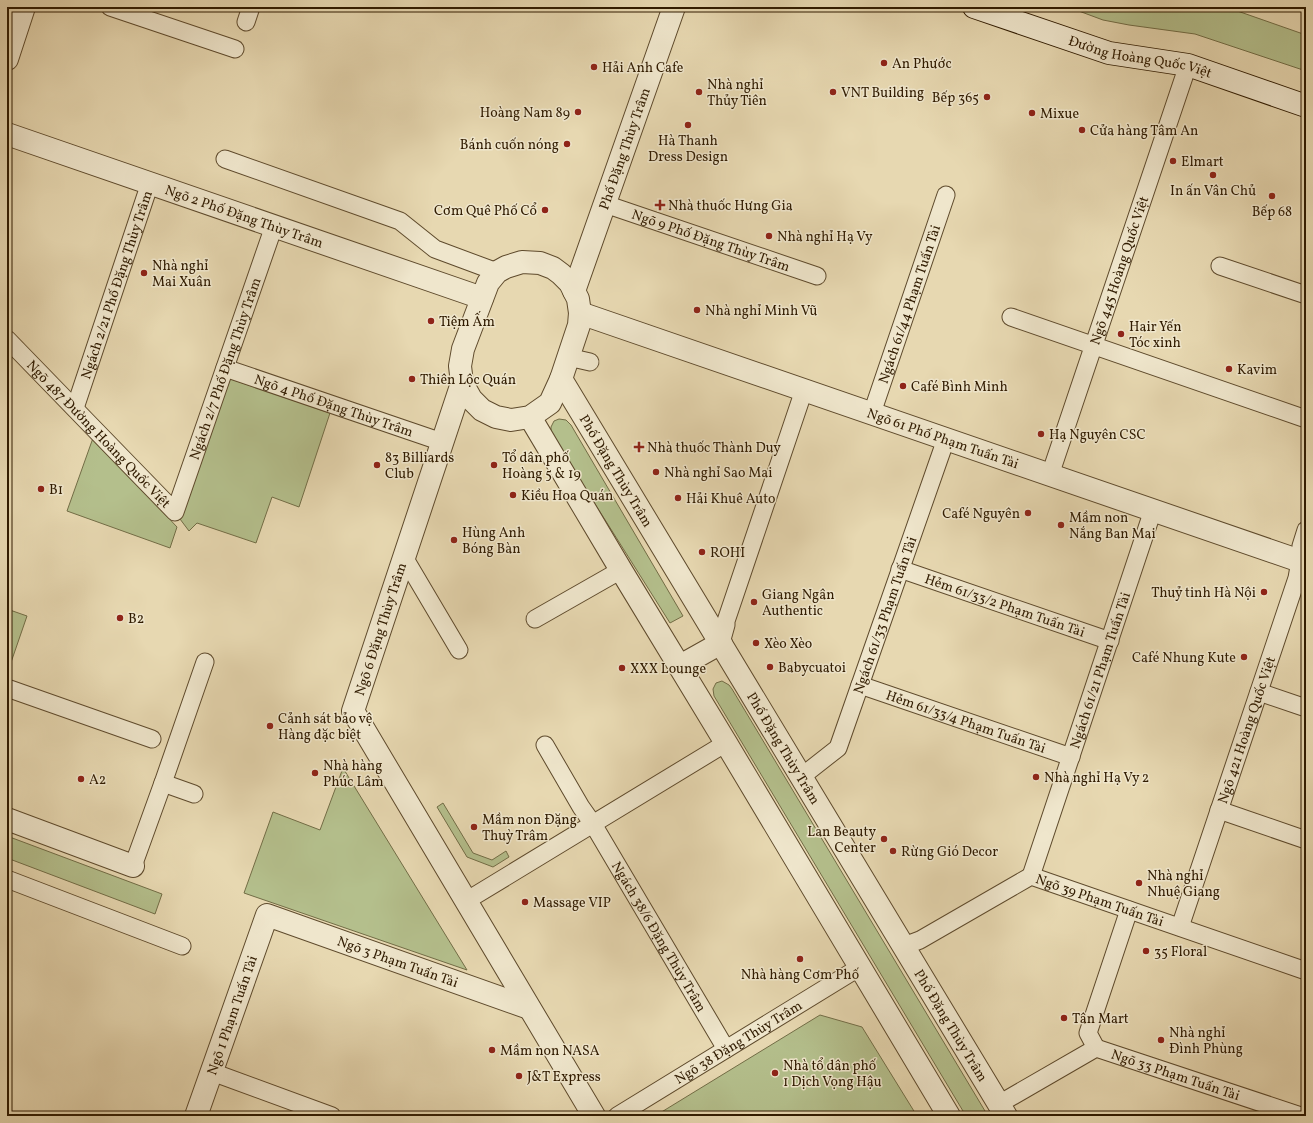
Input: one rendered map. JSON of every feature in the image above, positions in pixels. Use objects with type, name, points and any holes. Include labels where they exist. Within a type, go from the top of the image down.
[{"type":"street","points":[[7,59],[24,7]]},
{"type":"street","name":"Phố Đặng Thùy Trâm","points":[[574,291],[674,7]]},
{"type":"street","name":"Đường Hoàng Quốc Việt","points":[[974,7],[1109,53],[1188,65],[1306,106]]},
{"type":"street","name":"Ngõ 2 Phố Đặng Thùy Trâm","points":[[7,134],[482,298]]},
{"type":"street","points":[[522,262],[540,263],[553,268],[561,274],[570,283],[574,291],[578,299],[580,314],[579,325],[561,379],[550,403],[530,417],[511,420],[496,417],[482,410],[471,399],[462,383],[460,366],[463,349],[488,283],[497,272],[506,267],[522,262]]},
{"type":"street","name":"Ngõ 61 Phố Phạm Tuấn Tài","points":[[580,314],[1303,562]]},
{"type":"street","name":"Phố Đặng Thùy Trâm","points":[[561,379],[1003,1110]]},
{"type":"street","name":"Ngõ 6 Đặng Thùy Trâm","points":[[462,383],[353,711],[466,901]]},
{"type":"street","points":[[530,417],[949,1116]]},
{"type":"street","points":[[680,666],[721,643]]},
{"type":"street","points":[[7,819],[133,866]]},
{"type":"street","points":[[466,901],[594,1116]]},
{"type":"street","name":"Ngõ 3 Phạm Tuấn Tài","points":[[267,915],[529,1008]]},
{"type":"street","name":"Ngõ 1 Phạm Tuấn Tài","points":[[196,1116],[267,915]]},
{"type":"lane","points":[[110,7],[235,50]]},
{"type":"lane","name":"Ngõ 445 Hoàng Quốc Việt","points":[[1050,474],[1188,65]]},
{"type":"lane","points":[[225,159],[400,221],[435,249],[497,272]]},
{"type":"lane","name":"Ngách 2/21 Phố Đặng Thùy Trâm","points":[[75,408],[150,183]]},
{"type":"lane","name":"Ngách 61/44 Phạm Tuấn Tài","points":[[872,413],[946,195]]},
{"type":"lane","name":"Ngõ 9 Phố Đặng Thùy Trâm","points":[[605,204],[817,276]]},
{"type":"lane","name":"Ngách 2/7 Phố Đặng Thùy Trâm","points":[[175,512],[274,226]]},
{"type":"lane","points":[[1220,266],[1306,295]]},
{"type":"lane","points":[[1011,317],[1306,419]]},
{"type":"lane","name":"Ngõ 487 Đường Hoàng Quốc Việt","points":[[7,339],[175,512]]},
{"type":"lane","points":[[568,357],[590,362]]},
{"type":"lane","name":"Ngõ 4 Phố Đặng Thùy Trâm","points":[[225,368],[442,442]]},
{"type":"lane","points":[[721,643],[726,621],[804,390]]},
{"type":"lane","name":"Ngách 61/33 Phạm Tuấn Tài","points":[[801,776],[838,748],[946,439]]},
{"type":"lane","name":"Ngách 61/21 Phạm Tuấn Tài","points":[[1031,876],[1154,510]]},
{"type":"lane","name":"Ngõ 421 Hoàng Quốc Việt","points":[[1180,927],[1303,562],[1301,546],[1306,530]]},
{"type":"lane","points":[[404,558],[459,650]]},
{"type":"lane","name":"Hẻm 61/33/2 Phạm Tuấn Tài","points":[[900,569],[1110,641]]},
{"type":"lane","points":[[535,619],[621,570]]},
{"type":"lane","points":[[133,866],[206,662]]},
{"type":"lane","name":"Hẻm 61/33/4 Phạm Tuấn Tài","points":[[860,685],[1071,757]]},
{"type":"lane","points":[[7,688],[152,739]]},
{"type":"lane","points":[[1259,692],[1306,708]]},
{"type":"lane","points":[[466,901],[726,743]]},
{"type":"lane","name":"Ngách 38/6 Đặng Thùy Trâm","points":[[544,745],[580,807],[593,824],[726,1049]]},
{"type":"lane","points":[[163,784],[194,794]]},
{"type":"lane","points":[[1219,810],[1306,840]]},
{"type":"lane","name":"Ngõ 39 Phạm Tuấn Tài","points":[[904,946],[920,940],[1031,876],[1306,971]]},
{"type":"lane","points":[[7,879],[182,946]]},
{"type":"lane","name":"Ngõ 33 Phạm Tuấn Tài","points":[[1129,910],[1088,1033],[1096,1048],[1301,1116]]},
{"type":"lane","name":"Ngõ 38 Đặng Thùy Trâm","points":[[617,1116],[860,967]]},
{"type":"lane","name":"Ngõ 33 Phạm Tuấn Tài","points":[[1003,1110],[1096,1048]]},
{"type":"lane","points":[[212,1072],[332,1116]]},
{"type":"green space","points":[[1068,7],[1226,7],[1306,35],[1306,71],[1195,34],[1103,20]]},
{"type":"green space","points":[[228,378],[330,413],[299,507],[272,497],[256,543],[197,523],[189,531],[180,519]]},
{"type":"green space","points":[[559,419],[566,420],[571,425],[683,616],[670,623],[551,434],[551,427],[554,421]]},
{"type":"green space","points":[[93,438],[177,527],[170,548],[67,511]]},
{"type":"green space","points":[[7,609],[27,616],[7,674]]},
{"type":"green space","points":[[722,681],[729,685],[732,689],[988,1116],[966,1116],[714,696],[713,689],[716,683]]},
{"type":"green space","points":[[343,768],[467,970],[244,893],[273,812],[320,830]]},
{"type":"green space","points":[[443,803],[473,853],[492,860],[506,851],[509,857],[493,867],[467,857],[437,807]]},
{"type":"green space","points":[[7,836],[162,894],[155,914],[7,858]]},
{"type":"green space","points":[[820,1015],[862,1027],[917,1116],[655,1116]]},
{"type":"place","name":"An Phước","points":[[884,63]]},
{"type":"place","name":"Hải Anh Cafe","points":[[594,67]]},
{"type":"place","name":"Nhà nghỉ Thủy Tiên","points":[[699,92]]},
{"type":"place","name":"VNT Building","points":[[833,92]]},
{"type":"place","name":"Bếp 365","points":[[987,97]]},
{"type":"place","name":"Hoàng Nam 89","points":[[578,112]]},
{"type":"place","name":"Mixue","points":[[1032,113]]},
{"type":"place","name":"Hà Thanh Dress Design","points":[[688,125]]},
{"type":"place","name":"Cửa hàng Tâm An","points":[[1082,130]]},
{"type":"place","name":"Bánh cuốn nóng","points":[[567,144]]},
{"type":"place","name":"Elmart","points":[[1173,161]]},
{"type":"place","name":"In ấn Vân Chủ","points":[[1213,175]]},
{"type":"place","name":"Bếp 68","points":[[1272,196]]},
{"type":"place","name":"Nhà thuốc Hưng Gia","points":[[660,205]]},
{"type":"place","name":"Cơm Quê Phố Cổ","points":[[545,210]]},
{"type":"place","name":"Nhà nghỉ Hạ Vy","points":[[769,236]]},
{"type":"place","name":"Nhà nghỉ Mai Xuân","points":[[144,273]]},
{"type":"place","name":"Nhà nghỉ Minh Vũ","points":[[697,310]]},
{"type":"place","name":"Tiệm Ấm","points":[[431,321]]},
{"type":"place","name":"Hair Yến Tóc xinh","points":[[1121,334]]},
{"type":"place","name":"Kavim","points":[[1229,369]]},
{"type":"place","name":"Thiên Lộc Quán","points":[[412,379]]},
{"type":"place","name":"Café Bình Minh","points":[[903,386]]},
{"type":"place","name":"Hạ Nguyên CSC","points":[[1041,434]]},
{"type":"place","name":"Nhà thuốc Thành Duy","points":[[639,447]]},
{"type":"place","name":"83 Billiards Club","points":[[377,465]]},
{"type":"place","name":"Tổ dân phố Hoàng 5 & 19","points":[[494,465]]},
{"type":"place","name":"Nhà nghỉ Sao Mai","points":[[656,472]]},
{"type":"place","name":"B1","points":[[41,489]]},
{"type":"place","name":"Kiều Hoa Quán","points":[[513,495]]},
{"type":"place","name":"Hải Khuê Auto","points":[[678,498]]},
{"type":"place","name":"Café Nguyên","points":[[1028,513]]},
{"type":"place","name":"Mầm non Nắng Ban Mai","points":[[1061,525]]},
{"type":"place","name":"Hùng Anh Bóng Bàn","points":[[454,540]]},
{"type":"place","name":"ROHI","points":[[702,552]]},
{"type":"place","name":"Thuỷ tinh Hà Nội","points":[[1264,592]]},
{"type":"place","name":"Giang Ngân Authentic","points":[[754,602]]},
{"type":"place","name":"B2","points":[[120,618]]},
{"type":"place","name":"Xèo Xèo","points":[[756,643]]},
{"type":"place","name":"Café Nhung Kute","points":[[1244,657]]},
{"type":"place","name":"Babycuatoi","points":[[770,667]]},
{"type":"place","name":"XXX Lounge","points":[[622,668]]},
{"type":"place","name":"Cảnh sát bảo vệ Hàng đặc biệt","points":[[270,726]]},
{"type":"place","name":"Nhà hàng Phúc Lâm","points":[[315,773]]},
{"type":"place","name":"Nhà nghỉ Hạ Vy 2","points":[[1036,777]]},
{"type":"place","name":"A2","points":[[81,779]]},
{"type":"place","name":"Mầm non Đặng Thuỳ Trâm","points":[[474,827]]},
{"type":"place","name":"Lan Beauty Center","points":[[884,839]]},
{"type":"place","name":"Rừng Gió Decor","points":[[893,851]]},
{"type":"place","name":"Nhà nghỉ Nhuệ Giang","points":[[1139,883]]},
{"type":"place","name":"Massage VIP","points":[[525,902]]},
{"type":"place","name":"35 Floral","points":[[1146,951]]},
{"type":"place","name":"Nhà hàng Cơm Phố","points":[[800,959]]},
{"type":"place","name":"Tân Mart","points":[[1064,1018]]},
{"type":"place","name":"Nhà nghỉ Đình Phùng","points":[[1161,1040]]},
{"type":"place","name":"Mầm non NASA","points":[[492,1050]]},
{"type":"place","name":"Nhà tổ dân phố 1 Dịch Vọng Hậu","points":[[775,1073]]},
{"type":"place","name":"J&T Express","points":[[519,1076]]}]
